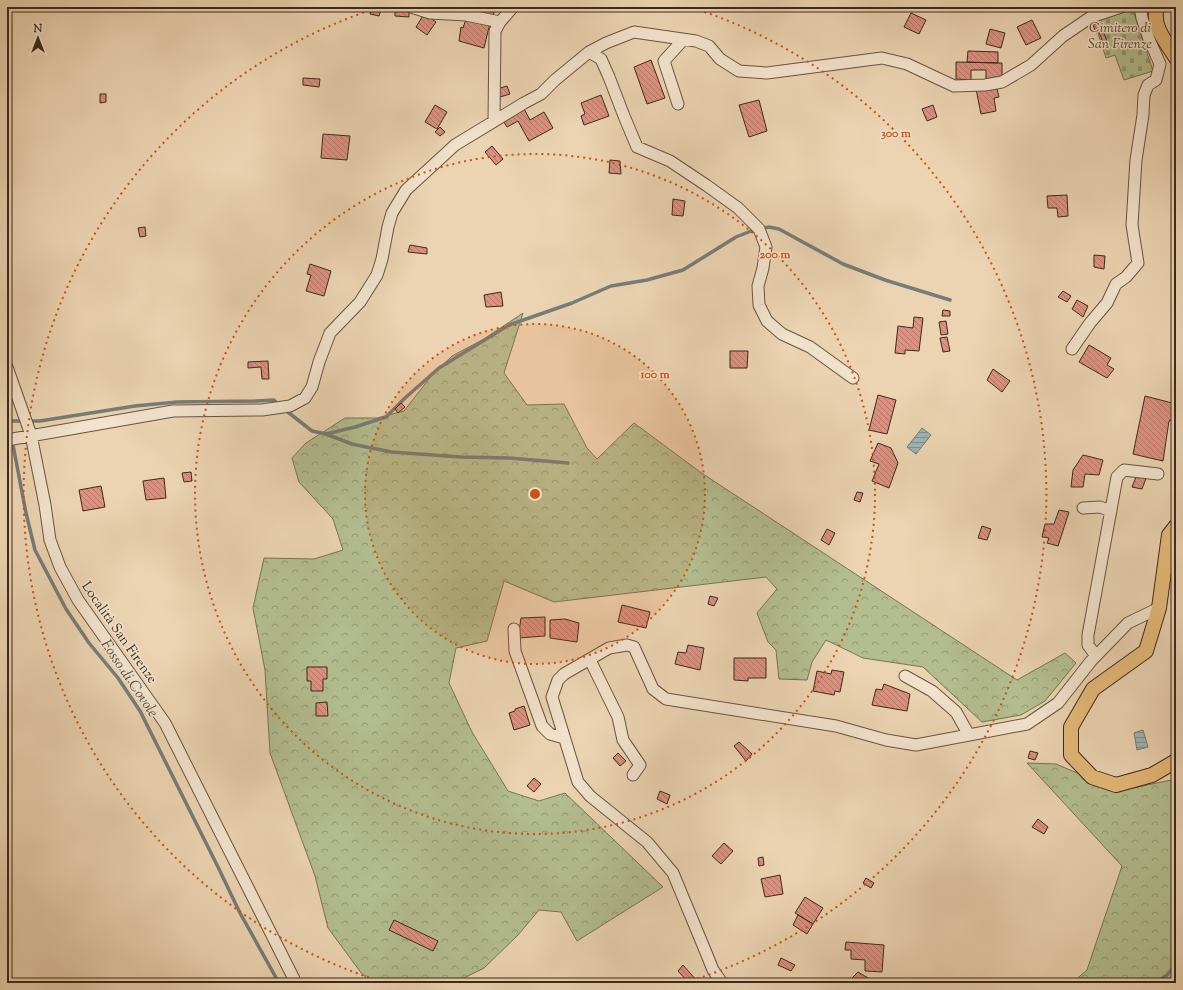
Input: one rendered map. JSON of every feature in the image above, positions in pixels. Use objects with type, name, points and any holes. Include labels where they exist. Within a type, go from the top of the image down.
[{"type":"main road","points":[[1157,7],[1155,13],[1156,25],[1176,58]]},
{"type":"main road","points":[[1176,526],[1169,535],[1159,608],[1146,651],[1093,689],[1070,727],[1071,755],[1092,777],[1116,785],[1152,775],[1176,761]]},
{"type":"street","points":[[411,7],[430,13],[466,15],[500,22]]},
{"type":"street","points":[[494,120],[495,31],[500,22],[513,7]]},
{"type":"street","points":[[7,440],[28,434],[173,411],[262,410],[290,406],[305,398],[312,387],[319,362],[330,333],[360,302],[377,275],[392,213],[406,190],[455,145],[494,120],[542,94],[555,80],[589,52],[606,43],[634,32],[696,42],[709,46],[720,59],[739,71],[767,73],[882,58],[907,64],[954,86],[985,85],[1002,82],[1031,65],[1062,36],[1090,17],[1121,7]]},
{"type":"street","points":[[1072,349],[1090,323],[1108,303],[1116,284],[1126,277],[1138,263],[1132,225],[1136,160],[1143,115],[1144,95],[1148,85],[1156,80],[1160,64],[1149,39],[1140,7]]},
{"type":"street","points":[[678,104],[664,61],[683,40]]},
{"type":"street","points":[[589,52],[601,60],[637,147],[670,161],[738,208],[759,228],[766,247],[763,268],[758,286],[759,305],[767,321],[782,334],[810,347],[853,378]]},
{"type":"street","name":"Località San Firenze","points":[[7,367],[20,402],[45,505],[50,540],[60,567],[78,600],[165,723],[296,983]]},
{"type":"street","points":[[1096,656],[1088,645],[1088,635],[1117,477],[1124,470],[1158,474]]},
{"type":"street","points":[[1083,508],[1100,506],[1111,510]]},
{"type":"street","points":[[722,983],[713,970],[672,873],[647,842],[590,796],[578,782],[552,697],[558,680],[564,674],[609,648],[627,645],[634,647],[653,689],[666,699],[836,726],[886,740],[916,745],[1027,724],[1058,703],[1096,656],[1128,623],[1159,608]]},
{"type":"street","points":[[514,628],[515,651],[542,726],[550,734],[564,738]]},
{"type":"street","points":[[590,660],[618,717],[624,740],[640,765],[633,774]]},
{"type":"street","points":[[905,676],[932,691],[956,712],[969,735]]},
{"type":"green space","name":"Cimitero di San Firenze","points":[[1132,7],[1153,71],[1124,80],[1115,55],[1106,58],[1095,24],[1102,22],[1100,17]]},
{"type":"green space","points":[[523,313],[504,373],[527,405],[564,404],[587,448],[597,459],[634,423],[700,472],[1017,680],[1065,653],[1076,663],[1045,701],[1021,715],[982,722],[923,667],[863,658],[826,640],[812,662],[807,680],[779,679],[776,650],[768,642],[757,613],[777,589],[766,577],[554,602],[504,581],[487,641],[456,648],[449,683],[472,732],[508,791],[539,801],[565,793],[663,887],[577,941],[561,912],[539,910],[518,935],[484,968],[454,983],[372,983],[362,974],[328,928],[315,876],[270,753],[265,670],[253,608],[264,558],[314,559],[343,550],[333,519],[299,482],[292,458],[306,443],[345,418],[377,418],[404,411],[432,375],[452,356],[484,339]]},
{"type":"green space","points":[[1027,763],[1056,764],[1119,791],[1176,779],[1176,983],[1072,983],[1087,970],[1122,866]]},
{"type":"water","points":[[922,428],[931,435],[916,454],[907,447]]},
{"type":"water","points":[[1143,730],[1148,747],[1137,750],[1134,733]]},
{"type":"building","points":[[372,7],[382,7],[379,16],[370,14]]},
{"type":"building","points":[[455,7],[495,7],[493,17],[454,12]]},
{"type":"building","points":[[395,8],[409,10],[409,17],[395,16]]},
{"type":"building","points":[[911,13],[926,20],[919,34],[904,27]]},
{"type":"building","points":[[424,14],[436,22],[427,35],[416,27]]},
{"type":"building","points":[[467,16],[490,23],[484,48],[459,41],[461,27],[463,28]]},
{"type":"building","points":[[1032,20],[1041,38],[1026,45],[1017,27]]},
{"type":"building","points":[[1100,22],[1109,47],[1105,48],[1099,32],[1096,33],[1093,25]]},
{"type":"building","points":[[990,29],[1005,33],[1001,48],[986,44]]},
{"type":"building","points":[[968,51],[998,52],[998,63],[967,62]]},
{"type":"building","points":[[651,60],[665,98],[647,104],[634,67]]},
{"type":"building","points":[[956,62],[1002,63],[1002,76],[986,79],[986,70],[971,70],[971,80],[956,79]]},
{"type":"building","points":[[303,78],[320,79],[319,87],[303,85]]},
{"type":"building","points":[[996,85],[999,97],[994,98],[996,111],[981,114],[976,89]]},
{"type":"building","points":[[507,86],[510,94],[500,97],[497,89]]},
{"type":"building","points":[[100,94],[106,94],[106,102],[100,103]]},
{"type":"building","points":[[601,95],[609,116],[584,125],[581,116],[585,114],[581,103]]},
{"type":"building","points":[[759,100],[767,131],[749,137],[739,105]]},
{"type":"building","points":[[435,105],[447,112],[437,129],[425,122]]},
{"type":"building","points":[[933,105],[937,117],[927,121],[922,109]]},
{"type":"building","points":[[523,107],[530,120],[544,112],[553,128],[529,141],[518,121],[507,127],[502,119]]},
{"type":"building","points":[[440,127],[445,132],[440,136],[435,132]]},
{"type":"building","points":[[323,134],[350,136],[347,160],[321,158]]},
{"type":"building","points":[[492,146],[503,159],[496,165],[485,152]]},
{"type":"building","points":[[610,160],[620,161],[621,174],[609,173]]},
{"type":"building","points":[[1067,195],[1068,216],[1058,217],[1057,208],[1048,208],[1047,196]]},
{"type":"building","points":[[673,199],[685,201],[683,216],[672,215]]},
{"type":"building","points":[[145,227],[146,236],[140,237],[138,228]]},
{"type":"building","points":[[410,245],[427,248],[427,254],[408,252]]},
{"type":"building","points":[[1094,255],[1105,256],[1104,269],[1094,267]]},
{"type":"building","points":[[310,264],[331,271],[324,296],[306,291],[311,275],[307,274]]},
{"type":"building","points":[[1063,291],[1071,296],[1067,302],[1058,297]]},
{"type":"building","points":[[501,292],[503,306],[486,307],[484,295]]},
{"type":"building","points":[[1077,300],[1088,306],[1083,317],[1072,309]]},
{"type":"building","points":[[943,310],[950,311],[950,316],[942,316]]},
{"type":"building","points":[[914,317],[923,318],[919,351],[905,350],[905,354],[895,353],[898,326],[913,328]]},
{"type":"building","points":[[946,321],[948,334],[941,335],[939,322]]},
{"type":"building","points":[[947,337],[950,351],[943,352],[940,338]]},
{"type":"building","points":[[1089,345],[1111,358],[1107,365],[1114,369],[1107,378],[1079,362]]},
{"type":"building","points":[[730,351],[748,351],[747,368],[730,368]]},
{"type":"building","points":[[268,361],[269,379],[262,379],[261,367],[248,368],[248,362]]},
{"type":"building","points":[[993,369],[1010,381],[1002,392],[987,380]]},
{"type":"building","points":[[878,395],[896,400],[887,434],[869,430]]},
{"type":"building","points":[[1145,396],[1176,404],[1176,417],[1169,421],[1163,461],[1133,454]]},
{"type":"building","points":[[401,403],[405,407],[398,413],[395,409]]},
{"type":"building","points":[[878,443],[891,448],[898,463],[889,488],[872,481],[879,464],[870,461]]},
{"type":"building","points":[[1083,455],[1103,460],[1099,475],[1085,474],[1083,487],[1071,487],[1073,470]]},
{"type":"building","points":[[191,472],[192,481],[184,482],[182,473]]},
{"type":"building","points":[[1138,472],[1147,476],[1142,489],[1132,487]]},
{"type":"building","points":[[164,478],[166,498],[146,500],[143,481]]},
{"type":"building","points":[[101,486],[105,507],[83,511],[79,490]]},
{"type":"building","points":[[857,492],[863,493],[860,502],[854,500]]},
{"type":"building","points":[[1059,510],[1069,512],[1058,546],[1047,543],[1049,538],[1042,537],[1045,524],[1054,524]]},
{"type":"building","points":[[982,526],[991,529],[987,540],[978,538]]},
{"type":"building","points":[[827,529],[835,533],[829,545],[821,540]]},
{"type":"building","points":[[710,596],[718,598],[714,606],[708,604]]},
{"type":"building","points":[[622,605],[650,612],[646,628],[618,622]]},
{"type":"building","points":[[545,617],[545,636],[518,638],[521,618]]},
{"type":"building","points":[[565,619],[579,623],[577,642],[550,638],[550,620]]},
{"type":"building","points":[[688,645],[704,648],[700,670],[675,664],[678,652],[686,653]]},
{"type":"building","points":[[734,658],[766,658],[766,678],[748,678],[748,681],[734,680]]},
{"type":"building","points":[[307,667],[327,667],[327,679],[323,679],[323,691],[311,691],[311,681],[307,681]]},
{"type":"building","points":[[832,670],[844,672],[840,692],[835,691],[834,695],[813,691],[817,671],[831,674]]},
{"type":"building","points":[[884,684],[910,694],[907,711],[872,705],[876,689],[882,690]]},
{"type":"building","points":[[327,702],[328,716],[316,716],[316,703]]},
{"type":"building","points":[[524,706],[530,725],[514,730],[509,713]]},
{"type":"building","points":[[739,742],[752,754],[746,761],[734,746]]},
{"type":"building","points":[[1030,751],[1038,753],[1035,760],[1028,758]]},
{"type":"building","points":[[618,753],[626,761],[620,766],[613,758]]},
{"type":"building","points":[[534,778],[541,784],[534,792],[527,786]]},
{"type":"building","points":[[660,791],[670,795],[667,804],[657,799]]},
{"type":"building","points":[[1038,819],[1048,827],[1044,834],[1032,827]]},
{"type":"building","points":[[724,843],[733,851],[721,864],[712,856]]},
{"type":"building","points":[[763,857],[764,865],[759,866],[758,858]]},
{"type":"building","points":[[780,875],[783,894],[765,897],[761,879]]},
{"type":"building","points":[[866,878],[874,883],[871,888],[863,883]]},
{"type":"building","points":[[805,897],[823,908],[813,924],[795,913]]},
{"type":"building","points":[[798,915],[813,924],[807,934],[793,925]]},
{"type":"building","points":[[394,920],[438,941],[433,951],[389,930]]},
{"type":"building","points":[[846,942],[884,945],[882,972],[865,971],[865,960],[851,959],[851,950],[845,950]]},
{"type":"building","points":[[781,958],[795,965],[791,971],[778,965]]},
{"type":"building","points":[[683,965],[697,981],[695,983],[689,983],[678,971]]},
{"type":"building","points":[[858,972],[868,978],[864,983],[858,983],[851,979]]},
{"type":"waterway","points":[[326,434],[386,417],[439,368],[509,325],[572,303],[611,286],[647,280],[683,270],[736,237],[751,231],[769,227],[779,229],[843,264],[885,280],[950,300]]},
{"type":"waterway","points":[[7,421],[40,421],[135,406],[177,402],[274,400],[279,405]]},
{"type":"waterway","points":[[284,409],[312,431],[326,434],[352,444],[391,452],[461,457],[509,458],[568,463]]},
{"type":"waterway","name":"Fosso di Covole","points":[[7,422],[35,550],[66,609],[89,643],[118,678],[140,711],[240,913],[279,983]]},
{"type":"waterway","points":[[1156,983],[1167,975],[1176,964]]}]
